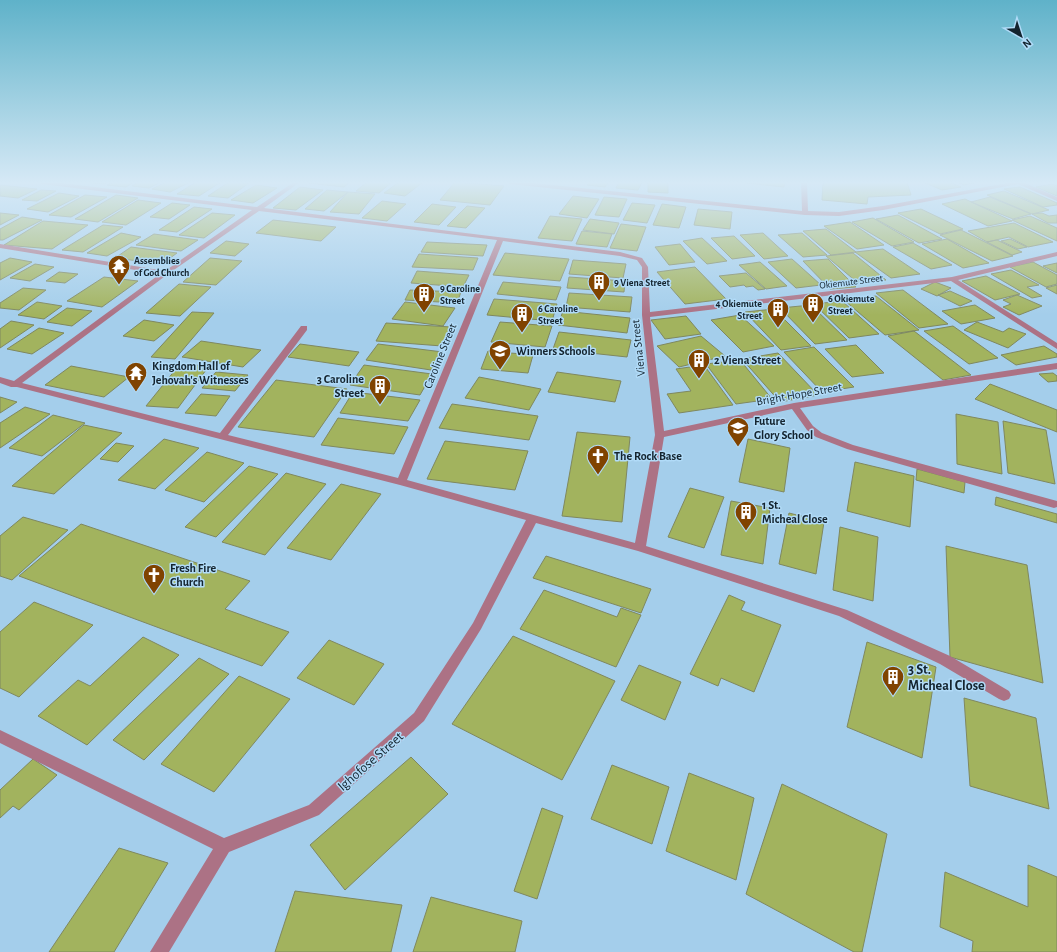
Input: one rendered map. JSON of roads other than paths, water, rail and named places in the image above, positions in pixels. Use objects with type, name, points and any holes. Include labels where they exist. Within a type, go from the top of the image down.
[{"type":"street","points":[[14,385],[166,272],[234,226]]},
{"type":"street","points":[[407,226],[501,239]]},
{"type":"street","name":"Viena Street","points":[[501,239],[620,254],[640,259],[645,267],[646,315],[660,435]]},
{"type":"street","name":"Caroline Street","points":[[401,482],[501,239]]},
{"type":"street","points":[[0,246],[166,272]]},
{"type":"street","name":"Okiemute Street","points":[[646,315],[952,279],[1057,254]]},
{"type":"street","points":[[952,279],[1057,347]]},
{"type":"street","points":[[222,437],[304,328]]},
{"type":"street","name":"Bright Hope Street","points":[[660,435],[794,406],[1057,366]]},
{"type":"street","points":[[0,380],[14,385],[401,482],[640,548],[843,613],[945,660],[1004,695]]},
{"type":"street","points":[[794,406],[810,428],[819,435],[850,447],[1054,504]]},
{"type":"street","points":[[640,548],[660,435]]},
{"type":"street","name":"Ighofose Street","points":[[224,846],[314,810],[419,718],[477,626],[532,518]]},
{"type":"street","points":[[0,736],[224,846],[159,952]]},
{"type":"place","name":"Assemblies of God Church","points":[[119,286]]},
{"type":"place","name":"9 Viena Street","points":[[599,302]]},
{"type":"place","name":"9 Caroline Street","points":[[424,314]]},
{"type":"place","name":"6 Okiemute Street","points":[[813,324]]},
{"type":"place","name":"4 Okiemute Street","points":[[778,328]]},
{"type":"place","name":"6 Caroline Street","points":[[522,334]]},
{"type":"place","name":"Winners Schools","points":[[500,370]]},
{"type":"place","name":"2 Viena Street","points":[[699,380]]},
{"type":"place","name":"Kingdom Hall of Jehovah's Witnesses","points":[[136,392]]},
{"type":"place","name":"3 Caroline Street","points":[[380,406]]},
{"type":"place","name":"Future Glory School","points":[[738,448]]},
{"type":"place","name":"The Rock Base","points":[[598,476]]},
{"type":"place","name":"1 St. Micheal Close","points":[[746,532]]},
{"type":"place","name":"Fresh Fire Church","points":[[154,594]]},
{"type":"place","name":"3 St. Micheal Close","points":[[893,696]]}]
